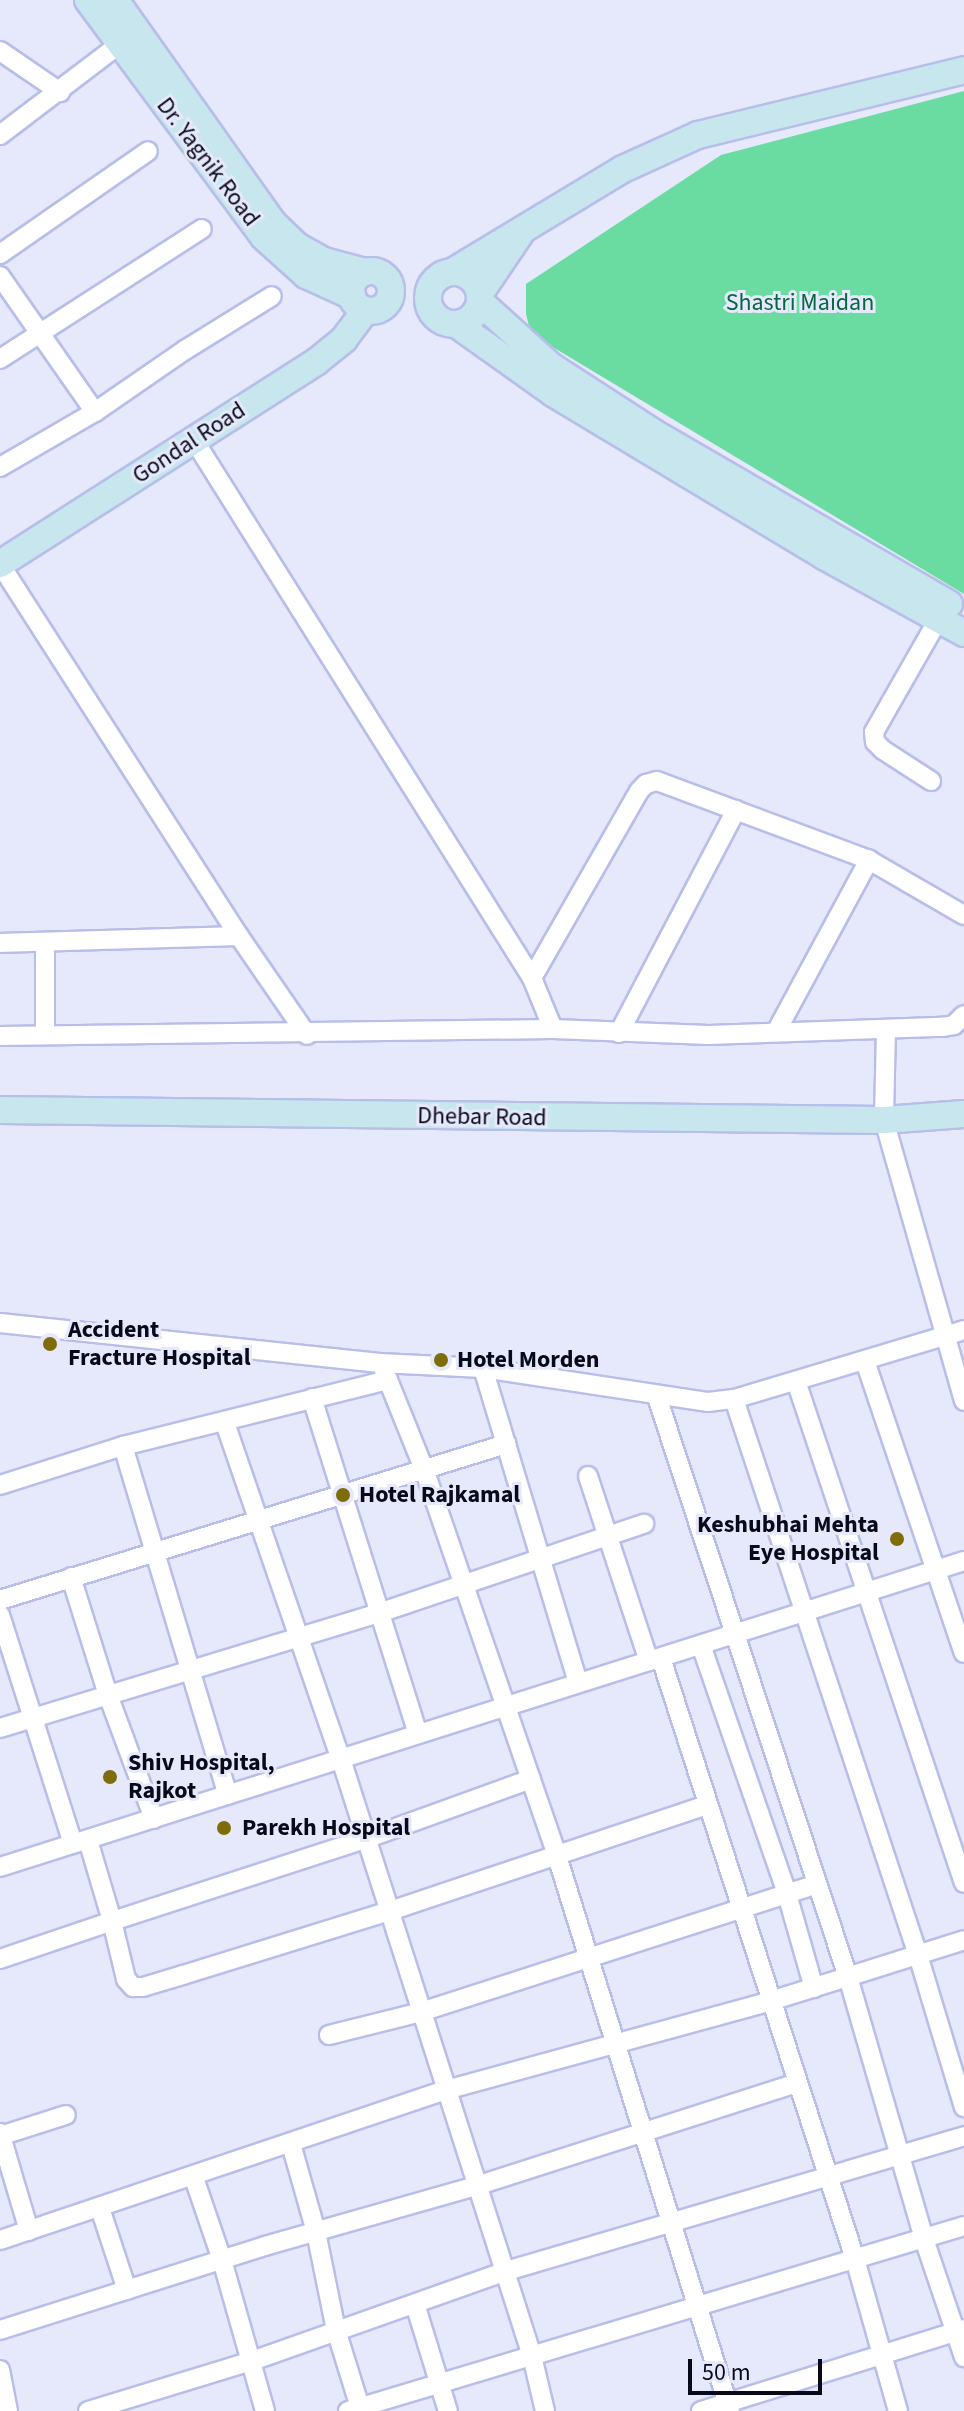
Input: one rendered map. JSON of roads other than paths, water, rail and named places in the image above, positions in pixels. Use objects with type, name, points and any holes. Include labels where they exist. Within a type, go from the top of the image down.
[{"type":"main road","name":"Dr. Yagnik Road","points":[[88,0],[264,237],[306,275],[409,311],[432,312]]},
{"type":"main road","points":[[115,0],[273,223],[297,246],[324,261],[365,272],[355,279],[370,299],[443,277],[526,224],[623,169],[698,135],[964,70]]},
{"type":"main road","points":[[456,324],[472,317],[480,297],[526,224]]},
{"type":"main road","points":[[443,277],[471,278],[480,297],[552,367],[952,616],[964,633]]},
{"type":"main road","points":[[443,277],[427,297],[432,312],[442,321],[456,324],[553,393],[824,556],[952,616]]},
{"type":"main road","name":"Gondal Road","points":[[0,564],[329,352],[370,299]]},
{"type":"main road","name":"Gondal Road","points":[[0,543],[298,354],[370,299]]},
{"type":"main road","name":"Dhebar Road","points":[[0,1110],[884,1120],[964,1114]]},
{"type":"street","points":[[0,135],[120,44]]},
{"type":"street","points":[[0,51],[60,92]]},
{"type":"street","points":[[0,254],[148,151]]},
{"type":"street","points":[[0,359],[202,229]]},
{"type":"street","points":[[0,276],[95,412]]},
{"type":"street","points":[[0,467],[95,412],[185,350],[272,296]]},
{"type":"street","points":[[194,440],[532,978],[553,1029]]},
{"type":"street","points":[[0,564],[239,936],[307,1035]]},
{"type":"street","points":[[931,781],[883,750],[875,742],[874,732],[952,616]]},
{"type":"street","points":[[532,978],[639,791],[646,784],[657,781],[869,860],[964,915]]},
{"type":"street","points":[[619,1033],[736,810]]},
{"type":"street","points":[[776,1032],[869,860]]},
{"type":"street","points":[[0,943],[239,936]]},
{"type":"street","points":[[45,942],[45,1035]]},
{"type":"street","points":[[0,1036],[307,1035],[553,1029],[619,1033],[776,1032],[954,1025],[964,1015]]},
{"type":"street","points":[[886,1029],[884,1120],[964,1401]]},
{"type":"street","points":[[0,1323],[384,1372],[483,1368],[657,1397],[708,1402],[734,1399],[964,1330]]},
{"type":"street","points":[[865,1361],[964,1653]]},
{"type":"street","points":[[483,1368],[578,1682]]},
{"type":"street","points":[[0,1485],[123,1446],[225,1423],[312,1398],[384,1372]]},
{"type":"street","points":[[384,1372],[424,1469],[557,1856],[729,2406]]},
{"type":"street","points":[[796,1381],[964,1883]]},
{"type":"street","points":[[657,1397],[732,1634],[848,1977],[924,2239],[960,2330],[964,2357]]},
{"type":"street","points":[[312,1398],[418,1734]]},
{"type":"street","points":[[734,1399],[918,1955],[964,2107]]},
{"type":"street","points":[[225,1423],[341,1759],[387,1912],[532,2356],[545,2411]]},
{"type":"street","points":[[0,1600],[506,1444]]},
{"type":"street","points":[[123,1446],[228,1795]]},
{"type":"street","points":[[588,1476],[741,1908],[855,2259],[898,2411]]},
{"type":"street","points":[[0,1728],[379,1613],[644,1524]]},
{"type":"street","points":[[2,1860],[80,1842],[154,1819],[506,1704],[655,1660],[964,1561]]},
{"type":"street","points":[[71,1577],[108,1695],[154,1819]]},
{"type":"street","points":[[0,1615],[30,1719],[112,1921],[126,1979],[133,1987],[143,1987],[387,1912],[706,1805]]},
{"type":"street","points":[[701,1645],[787,1894],[814,1988]]},
{"type":"street","points":[[0,1959],[365,1839],[531,1779]]},
{"type":"street","points":[[329,2035],[421,2012],[589,1955],[817,1884]]},
{"type":"street","points":[[0,2240],[194,2178],[446,2090],[771,2001],[964,1940]]},
{"type":"street","points":[[0,2330],[222,2260],[476,2186],[797,2083]]},
{"type":"street","points":[[29,2231],[0,2135],[66,2115]]},
{"type":"street","points":[[88,2411],[153,2403],[252,2361],[503,2272],[964,2136]]},
{"type":"street","points":[[291,2144],[316,2232],[356,2410],[964,2226]]},
{"type":"street","points":[[194,2178],[222,2260],[265,2411]]},
{"type":"street","points":[[100,2208],[127,2290]]},
{"type":"street","points":[[415,2304],[448,2411]]},
{"type":"street","points":[[701,2411],[729,2406],[960,2330]]},
{"type":"street","points":[[0,2370],[8,2411]]},
{"type":"place","name":"Accident Fracture Hospital","points":[[50,1344]]},
{"type":"place","name":"Hotel Morden","points":[[441,1360]]},
{"type":"place","name":"Hotel Rajkamal","points":[[343,1495]]},
{"type":"place","name":"Keshubhai Mehta Eye Hospital","points":[[897,1539]]},
{"type":"place","name":"Shiv Hospital, Rajkot","points":[[110,1777]]},
{"type":"place","name":"Parekh Hospital","points":[[224,1828]]},
{"type":"park label","name":"Shastri Maidan","points":[[800,303]]}]
